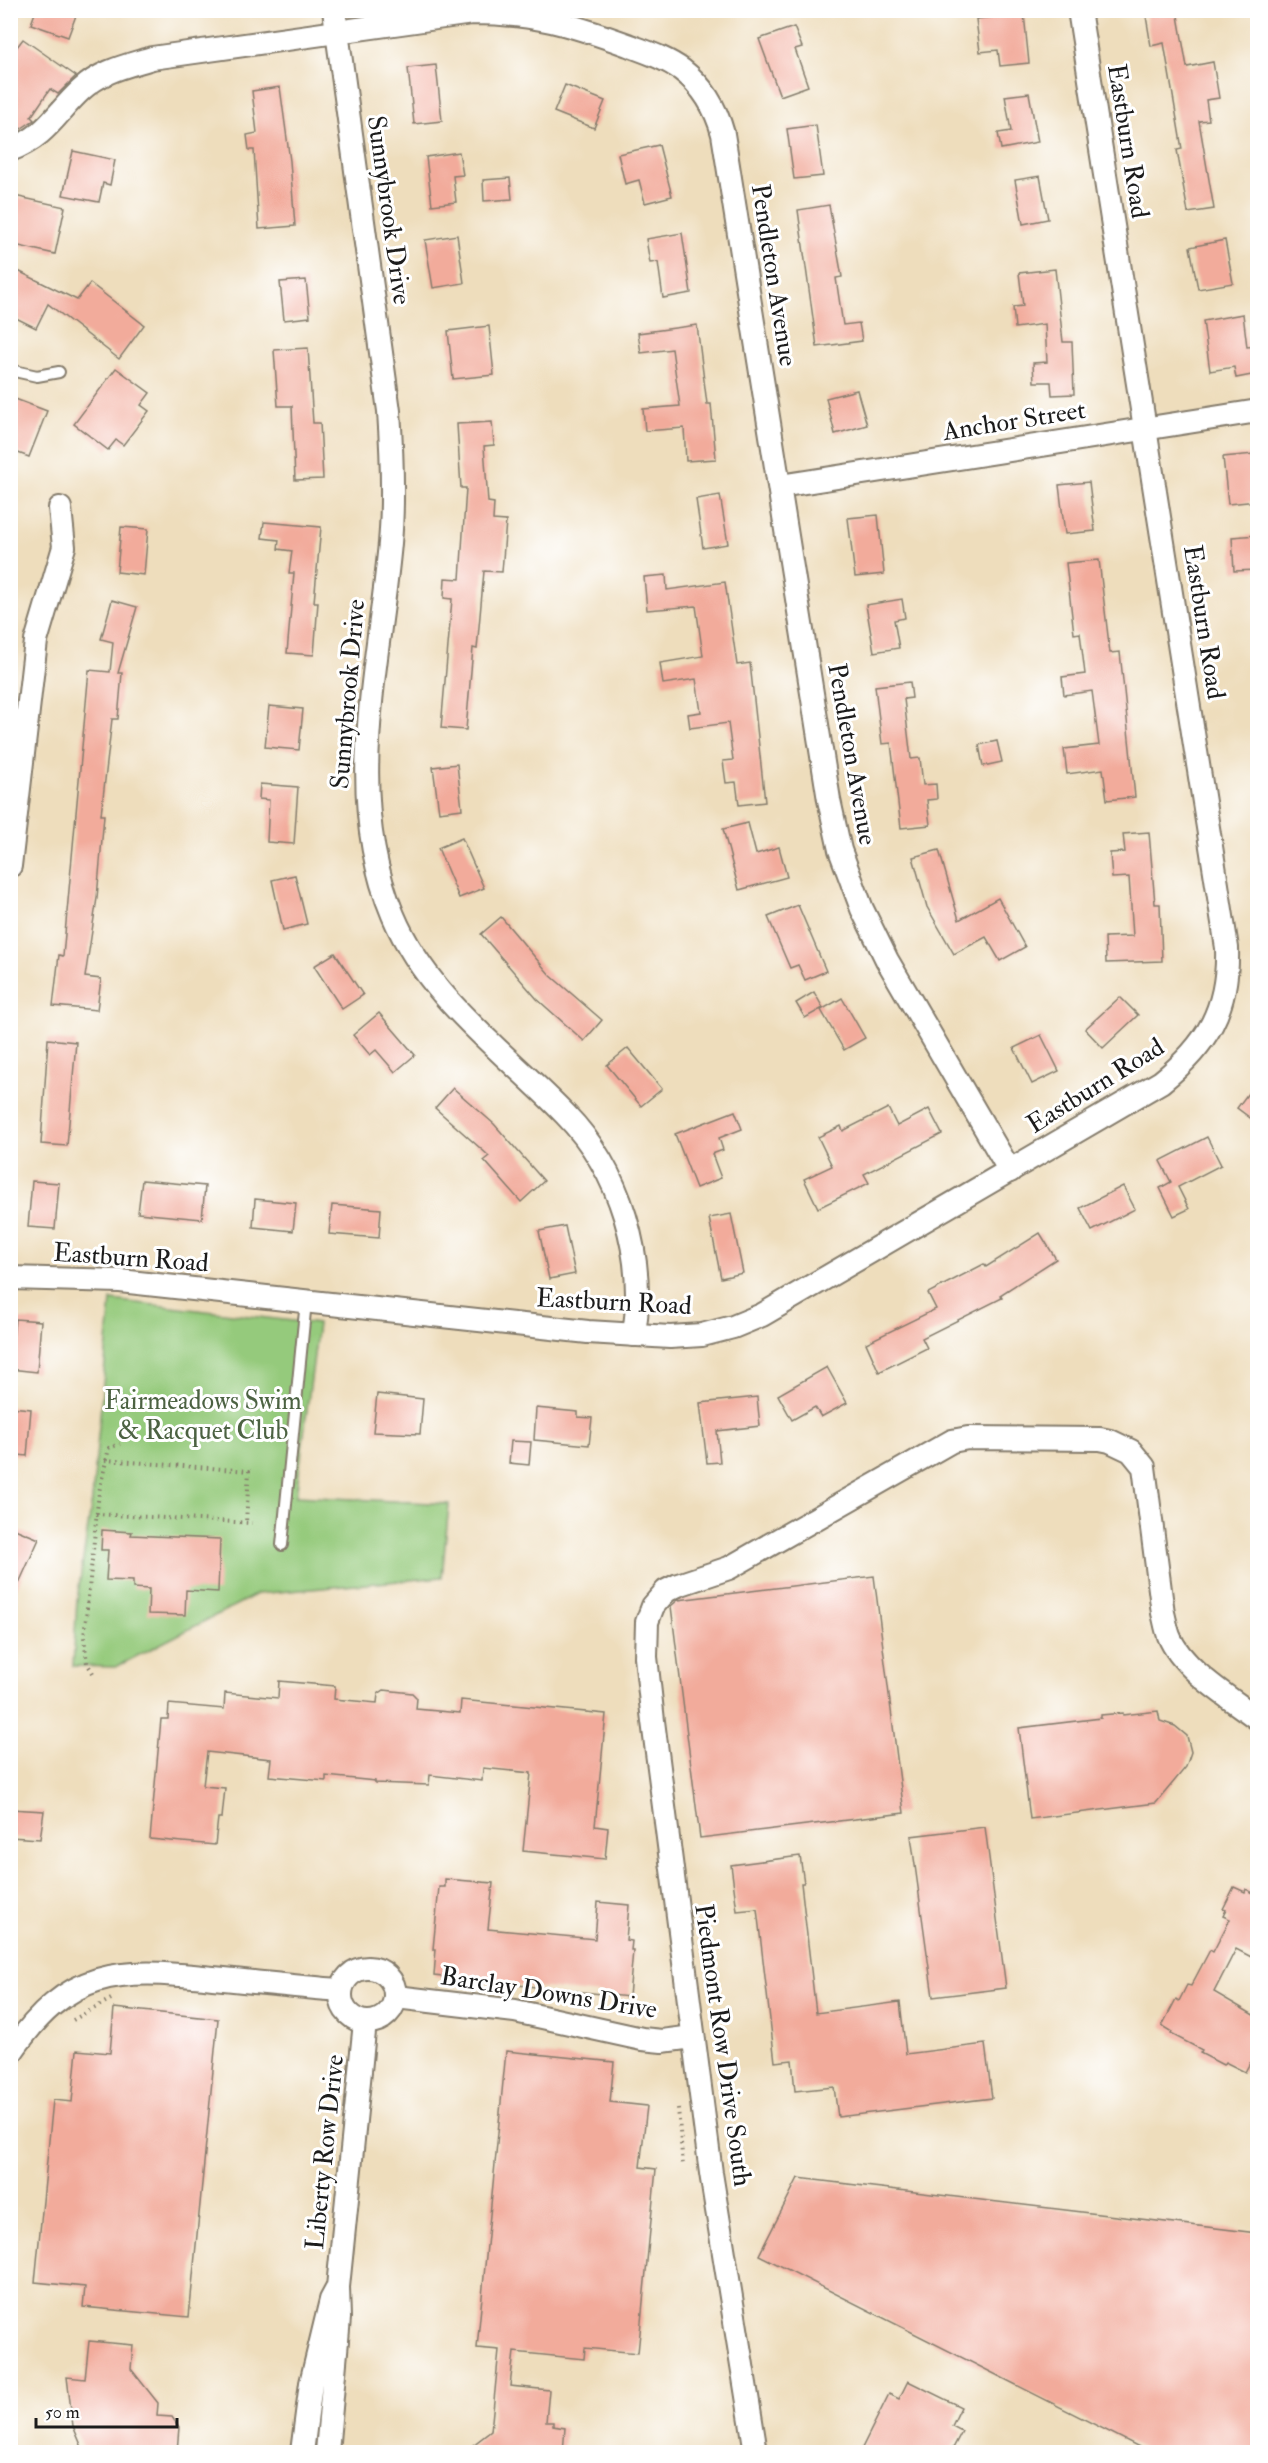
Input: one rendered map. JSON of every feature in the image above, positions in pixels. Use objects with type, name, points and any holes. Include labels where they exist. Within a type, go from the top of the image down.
[{"type":"street","name":"Eastburn Road","points":[[10,1278],[120,1281],[634,1335],[670,1337],[702,1335],[733,1328],[762,1315],[1161,1082],[1186,1062],[1197,1049],[1213,1023],[1223,996],[1227,976],[1227,948],[1079,10]]},
{"type":"street","name":"Pendleton Avenue","points":[[10,150],[29,142],[48,128],[81,90],[108,70],[152,58],[335,21],[472,13],[520,14],[577,27],[660,57],[683,70],[701,88],[715,110],[723,134],[829,800],[848,875],[887,960],[1010,1171]]},
{"type":"street","name":"Sunnybrook Drive","points":[[335,21],[392,442],[393,504],[390,545],[366,759],[367,804],[375,860],[393,916],[402,934],[437,987],[465,1020],[566,1115],[588,1142],[606,1171],[626,1218],[631,1241],[636,1283],[634,1335]]},
{"type":"street","name":"Anchor Street","points":[[780,486],[1257,411]]},
{"type":"street","points":[[10,866],[19,714],[39,628],[63,547],[60,508]]},
{"type":"street","name":"Piedmont Row Drive South","points":[[756,2452],[717,2213],[649,1686],[646,1644],[649,1614],[653,1606],[666,1591],[729,1568],[952,1441],[968,1438],[1100,1439],[1131,1451],[1144,1467],[1163,1612],[1173,1644],[1193,1669],[1257,1719]]},
{"type":"street","points":[[367,1968],[384,1972],[391,1979],[396,1997],[389,2013],[382,2019],[365,2022],[356,2020],[344,2008],[341,1990],[350,1975],[367,1968]]},
{"type":"street","points":[[10,2054],[31,2025],[54,2002],[71,1991],[117,1975],[138,1972],[168,1973],[341,1990]]},
{"type":"street","name":"Barclay Downs Drive","points":[[396,1997],[515,2011],[642,2039],[662,2041],[693,2037]]},
{"type":"street","name":"Liberty Row Drive","points":[[327,2452],[339,2318],[338,2287],[365,2022]]},
{"type":"street","name":"Liberty Row Drive","points":[[302,2452],[311,2383],[331,2300],[338,2287]]},
{"type":"lane","points":[[10,370],[37,376],[59,372]]},
{"type":"lane","points":[[282,1545],[306,1301]]},
{"type":"path","points":[[93,1673],[85,1657],[84,1637],[96,1514],[109,1448],[120,1443]]},
{"type":"path","points":[[105,1460],[249,1471],[246,1523]]},
{"type":"path","points":[[96,1514],[252,1523]]},
{"type":"path","points":[[72,2020],[117,1996]]},
{"type":"path","points":[[678,2108],[683,2166]]},
{"type":"green space","name":"Fairmeadows Swim & Racquet Club","points":[[111,1300],[318,1324],[296,1496],[449,1504],[442,1577],[257,1594],[116,1667],[73,1666],[77,1600],[92,1500]]},
{"type":"building","points":[[36,10],[78,10],[68,37],[31,24]]},
{"type":"building","points":[[1145,10],[1177,10],[1187,67],[1213,62],[1219,98],[1206,100],[1209,120],[1199,121],[1214,209],[1188,213],[1177,150],[1182,149],[1164,43],[1151,46]]},
{"type":"building","points":[[1024,14],[1029,63],[1000,66],[998,50],[980,52],[976,19]]},
{"type":"building","points":[[794,27],[802,47],[795,49],[808,86],[780,96],[759,39]]},
{"type":"building","points":[[23,39],[76,76],[58,94],[50,89],[31,117],[34,120],[13,134],[10,132],[10,56]]},
{"type":"building","points":[[436,65],[442,121],[414,124],[408,68]]},
{"type":"building","points":[[565,85],[605,101],[594,128],[554,112]]},
{"type":"building","points":[[280,87],[290,161],[295,226],[259,229],[254,150],[249,150],[247,135],[257,133],[252,91]]},
{"type":"building","points":[[1029,93],[1038,142],[1001,149],[998,133],[1011,131],[1005,96]]},
{"type":"building","points":[[816,125],[823,176],[794,179],[787,129]]},
{"type":"building","points":[[659,145],[672,196],[645,203],[639,180],[625,184],[618,154]]},
{"type":"building","points":[[73,151],[115,160],[110,185],[103,183],[99,202],[63,195]]},
{"type":"building","points":[[459,152],[463,175],[453,176],[456,202],[432,205],[426,157]]},
{"type":"building","points":[[1040,176],[1048,219],[1023,224],[1015,180]]},
{"type":"building","points":[[510,178],[512,199],[484,201],[483,180]]},
{"type":"building","points":[[10,195],[65,207],[55,254],[10,244]]},
{"type":"building","points":[[829,205],[842,277],[836,278],[843,325],[859,323],[862,341],[817,347],[798,210]]},
{"type":"building","points":[[682,233],[691,293],[663,298],[658,262],[650,263],[646,239]]},
{"type":"building","points":[[457,235],[464,283],[433,288],[425,240]]},
{"type":"building","points":[[1225,240],[1233,283],[1198,289],[1190,247]]},
{"type":"building","points":[[10,267],[77,300],[90,283],[144,325],[119,359],[48,304],[36,328],[10,315]]},
{"type":"building","points":[[1055,269],[1063,342],[1072,342],[1074,394],[1052,395],[1051,382],[1034,382],[1033,363],[1047,362],[1045,324],[1015,328],[1013,307],[1023,306],[1019,273]]},
{"type":"building","points":[[306,280],[310,317],[284,320],[280,282]]},
{"type":"building","points":[[1243,314],[1247,347],[1257,346],[1257,374],[1236,378],[1234,367],[1210,371],[1203,321]]},
{"type":"building","points":[[697,325],[707,404],[711,404],[716,459],[686,461],[684,428],[645,431],[643,409],[680,406],[672,349],[641,353],[638,333]]},
{"type":"building","points":[[489,326],[494,375],[453,379],[448,331]]},
{"type":"building","points":[[308,348],[313,423],[320,423],[323,479],[295,480],[292,406],[278,406],[274,350]]},
{"type":"building","points":[[116,368],[150,393],[141,405],[149,411],[123,445],[116,440],[108,450],[74,424]]},
{"type":"building","points":[[857,390],[867,425],[835,434],[826,398]]},
{"type":"building","points":[[10,397],[47,411],[29,457],[10,450]]},
{"type":"building","points":[[492,422],[494,445],[484,446],[488,502],[494,503],[493,520],[506,521],[502,572],[484,571],[477,649],[473,648],[466,730],[441,728],[452,599],[444,598],[445,578],[460,579],[466,488],[461,488],[457,424]]},
{"type":"building","points":[[1254,454],[1257,501],[1228,504],[1223,457]]},
{"type":"building","points":[[1089,482],[1095,531],[1065,534],[1059,485]]},
{"type":"building","points":[[720,495],[728,544],[703,548],[696,499]]},
{"type":"building","points":[[878,515],[884,574],[855,577],[848,518]]},
{"type":"building","points":[[264,522],[321,527],[314,602],[318,602],[314,655],[287,653],[294,573],[289,573],[292,551],[278,549],[279,540],[262,538]]},
{"type":"building","points":[[121,527],[148,529],[144,575],[117,572]]},
{"type":"building","points":[[1257,535],[1257,570],[1234,571],[1232,537]]},
{"type":"building","points":[[1099,560],[1110,653],[1120,652],[1135,797],[1107,800],[1103,769],[1067,774],[1064,749],[1099,745],[1092,691],[1064,695],[1062,677],[1085,674],[1080,633],[1074,634],[1066,563]]},
{"type":"building","points":[[666,575],[667,590],[725,582],[737,665],[750,663],[765,802],[739,805],[736,782],[726,783],[723,761],[733,760],[728,723],[690,728],[688,714],[701,712],[696,679],[663,684],[660,663],[703,656],[696,606],[647,610],[644,577]]},
{"type":"building","points":[[902,599],[905,618],[894,620],[899,648],[874,652],[866,605]]},
{"type":"building","points":[[112,600],[137,607],[118,673],[122,673],[118,719],[112,719],[101,815],[104,815],[97,898],[85,977],[101,979],[97,1010],[53,1006],[59,955],[63,956],[89,670],[110,672],[113,642],[101,639]]},
{"type":"building","points":[[910,682],[912,698],[904,699],[911,759],[920,758],[923,785],[936,784],[937,799],[927,800],[930,825],[901,828],[891,743],[882,744],[875,686]]},
{"type":"building","points":[[269,706],[303,709],[299,750],[265,747]]},
{"type":"building","points":[[997,741],[1002,762],[983,766],[979,745]]},
{"type":"building","points":[[457,764],[462,809],[439,812],[433,767]]},
{"type":"building","points":[[260,784],[298,787],[294,844],[267,842],[269,800],[259,799]]},
{"type":"building","points":[[748,823],[756,854],[779,847],[787,877],[739,890],[723,829]]},
{"type":"building","points":[[1149,832],[1155,904],[1160,904],[1162,961],[1106,963],[1105,937],[1133,936],[1129,877],[1112,878],[1110,853],[1125,852],[1123,834]]},
{"type":"building","points":[[462,838],[484,888],[459,898],[438,848]]},
{"type":"building","points":[[939,850],[959,920],[998,898],[1025,947],[1000,961],[986,937],[954,954],[927,907],[913,857]]},
{"type":"building","points":[[295,875],[307,924],[283,930],[272,880]]},
{"type":"building","points":[[798,905],[826,971],[805,980],[798,965],[790,968],[768,917]]},
{"type":"building","points":[[501,917],[550,975],[602,1020],[584,1041],[537,999],[481,934]]},
{"type":"building","points":[[335,953],[363,995],[342,1009],[314,966]]},
{"type":"building","points":[[814,992],[823,1008],[805,1018],[796,1003]]},
{"type":"building","points":[[1120,997],[1138,1015],[1103,1048],[1085,1029]]},
{"type":"building","points":[[842,998],[865,1038],[844,1050],[821,1010]]},
{"type":"building","points":[[379,1013],[415,1055],[395,1072],[376,1050],[370,1055],[353,1035]]},
{"type":"building","points":[[1041,1035],[1059,1071],[1032,1084],[1014,1048]]},
{"type":"building","points":[[48,1039],[76,1042],[67,1146],[41,1144]]},
{"type":"building","points":[[628,1048],[662,1089],[641,1106],[607,1065]]},
{"type":"building","points":[[1257,1081],[1257,1123],[1237,1108]]},
{"type":"building","points":[[453,1088],[494,1124],[544,1181],[521,1202],[484,1160],[489,1156],[435,1108]]},
{"type":"building","points":[[888,1108],[897,1126],[929,1109],[942,1134],[864,1174],[869,1183],[818,1208],[804,1179],[832,1166],[818,1137],[841,1126],[843,1131]]},
{"type":"building","points":[[735,1111],[742,1129],[719,1138],[723,1150],[712,1154],[721,1178],[696,1188],[675,1134]]},
{"type":"building","points":[[1207,1137],[1221,1165],[1178,1187],[1189,1209],[1174,1216],[1160,1188],[1171,1182],[1160,1161]]},
{"type":"building","points":[[142,1180],[205,1186],[202,1219],[138,1213]]},
{"type":"building","points":[[32,1181],[59,1183],[55,1229],[28,1227]]},
{"type":"building","points":[[1123,1186],[1135,1209],[1092,1231],[1080,1208]]},
{"type":"building","points":[[255,1199],[296,1203],[293,1231],[253,1227]]},
{"type":"building","points":[[332,1205],[381,1209],[379,1238],[329,1234]]},
{"type":"building","points":[[731,1214],[743,1273],[721,1278],[709,1218]]},
{"type":"building","points":[[565,1226],[575,1274],[549,1279],[539,1231]]},
{"type":"building","points":[[1040,1233],[1056,1259],[1000,1295],[1002,1298],[922,1338],[927,1348],[879,1372],[866,1343],[936,1309],[928,1293],[984,1264],[986,1267]]},
{"type":"building","points":[[15,1319],[41,1321],[37,1372],[10,1369]]},
{"type":"building","points":[[827,1367],[847,1403],[821,1417],[815,1407],[792,1420],[778,1395]]},
{"type":"building","points":[[377,1394],[423,1399],[420,1434],[373,1432]]},
{"type":"building","points":[[757,1397],[760,1426],[717,1431],[720,1462],[707,1463],[700,1403]]},
{"type":"building","points":[[10,1407],[31,1409],[27,1456],[10,1454]]},
{"type":"building","points":[[536,1408],[578,1412],[578,1417],[592,1418],[589,1445],[534,1440]]},
{"type":"building","points":[[511,1441],[531,1442],[529,1465],[509,1463]]},
{"type":"building","points":[[10,1527],[39,1539],[10,1603]]},
{"type":"building","points":[[102,1530],[132,1532],[131,1535],[220,1539],[218,1592],[186,1590],[185,1615],[148,1614],[149,1589],[133,1588],[133,1581],[106,1580],[108,1550],[101,1550]]},
{"type":"building","points":[[874,1576],[904,1813],[700,1838],[671,1606],[678,1600]]},
{"type":"building","points":[[279,1681],[335,1686],[334,1699],[377,1703],[378,1694],[384,1690],[412,1693],[417,1698],[416,1709],[460,1713],[461,1700],[606,1714],[595,1826],[608,1828],[605,1859],[523,1851],[531,1773],[483,1768],[482,1781],[430,1775],[429,1785],[375,1783],[375,1781],[326,1776],[326,1781],[269,1776],[271,1759],[207,1752],[203,1786],[225,1788],[222,1818],[218,1818],[215,1845],[150,1839],[161,1719],[168,1719],[169,1704],[224,1709],[225,1693],[278,1698]]},
{"type":"building","points":[[1158,1711],[1160,1721],[1175,1726],[1187,1736],[1191,1752],[1186,1767],[1156,1803],[1030,1819],[1019,1728],[1101,1718],[1101,1715]]},
{"type":"building","points":[[10,1809],[44,1811],[40,1839],[10,1837]]},
{"type":"building","points":[[985,1827],[1006,1988],[933,1997],[911,1836]]},
{"type":"building","points":[[800,1856],[816,2013],[900,2002],[906,2054],[985,2044],[992,2098],[838,2117],[834,2087],[795,2091],[792,2060],[775,2062],[757,1909],[737,1911],[731,1865]]},
{"type":"building","points":[[445,1879],[493,1883],[488,1929],[595,1939],[598,1902],[629,1905],[626,1940],[632,1941],[631,1950],[633,1950],[629,1997],[434,1976],[436,1949],[433,1949],[439,1887],[445,1887]]},
{"type":"building","points":[[1234,1887],[1245,1892],[1246,1889],[1257,1895],[1257,1960],[1236,1949],[1214,1992],[1257,2017],[1257,2066],[1250,2063],[1245,2072],[1225,2062],[1223,2065],[1200,2053],[1202,2050],[1171,2034],[1172,2032],[1162,2026],[1176,1999],[1179,2001],[1187,1985],[1191,1986],[1210,1950],[1213,1952],[1230,1919],[1223,1916],[1226,1910],[1223,1909]]},
{"type":"building","points":[[114,2008],[218,2019],[189,2317],[83,2307],[85,2287],[35,2282],[53,2100],[72,2102],[77,2050],[110,2053]]},
{"type":"building","points":[[506,2051],[614,2062],[610,2102],[647,2106],[640,2167],[656,2169],[638,2353],[585,2348],[584,2359],[514,2352],[510,2386],[549,2390],[546,2422],[553,2422],[553,2426],[565,2428],[563,2452],[464,2452],[491,2431],[499,2350],[477,2348]]},
{"type":"building","points":[[798,2178],[1257,2233],[1257,2452],[1149,2452],[759,2255]]},
{"type":"building","points":[[89,2341],[133,2345],[131,2369],[158,2403],[157,2416],[172,2417],[179,2427],[177,2452],[84,2452],[73,2426],[67,2377],[85,2379]]},
{"type":"building","points":[[908,2381],[961,2407],[952,2426],[962,2431],[951,2452],[860,2452],[889,2394],[899,2399]]}]
